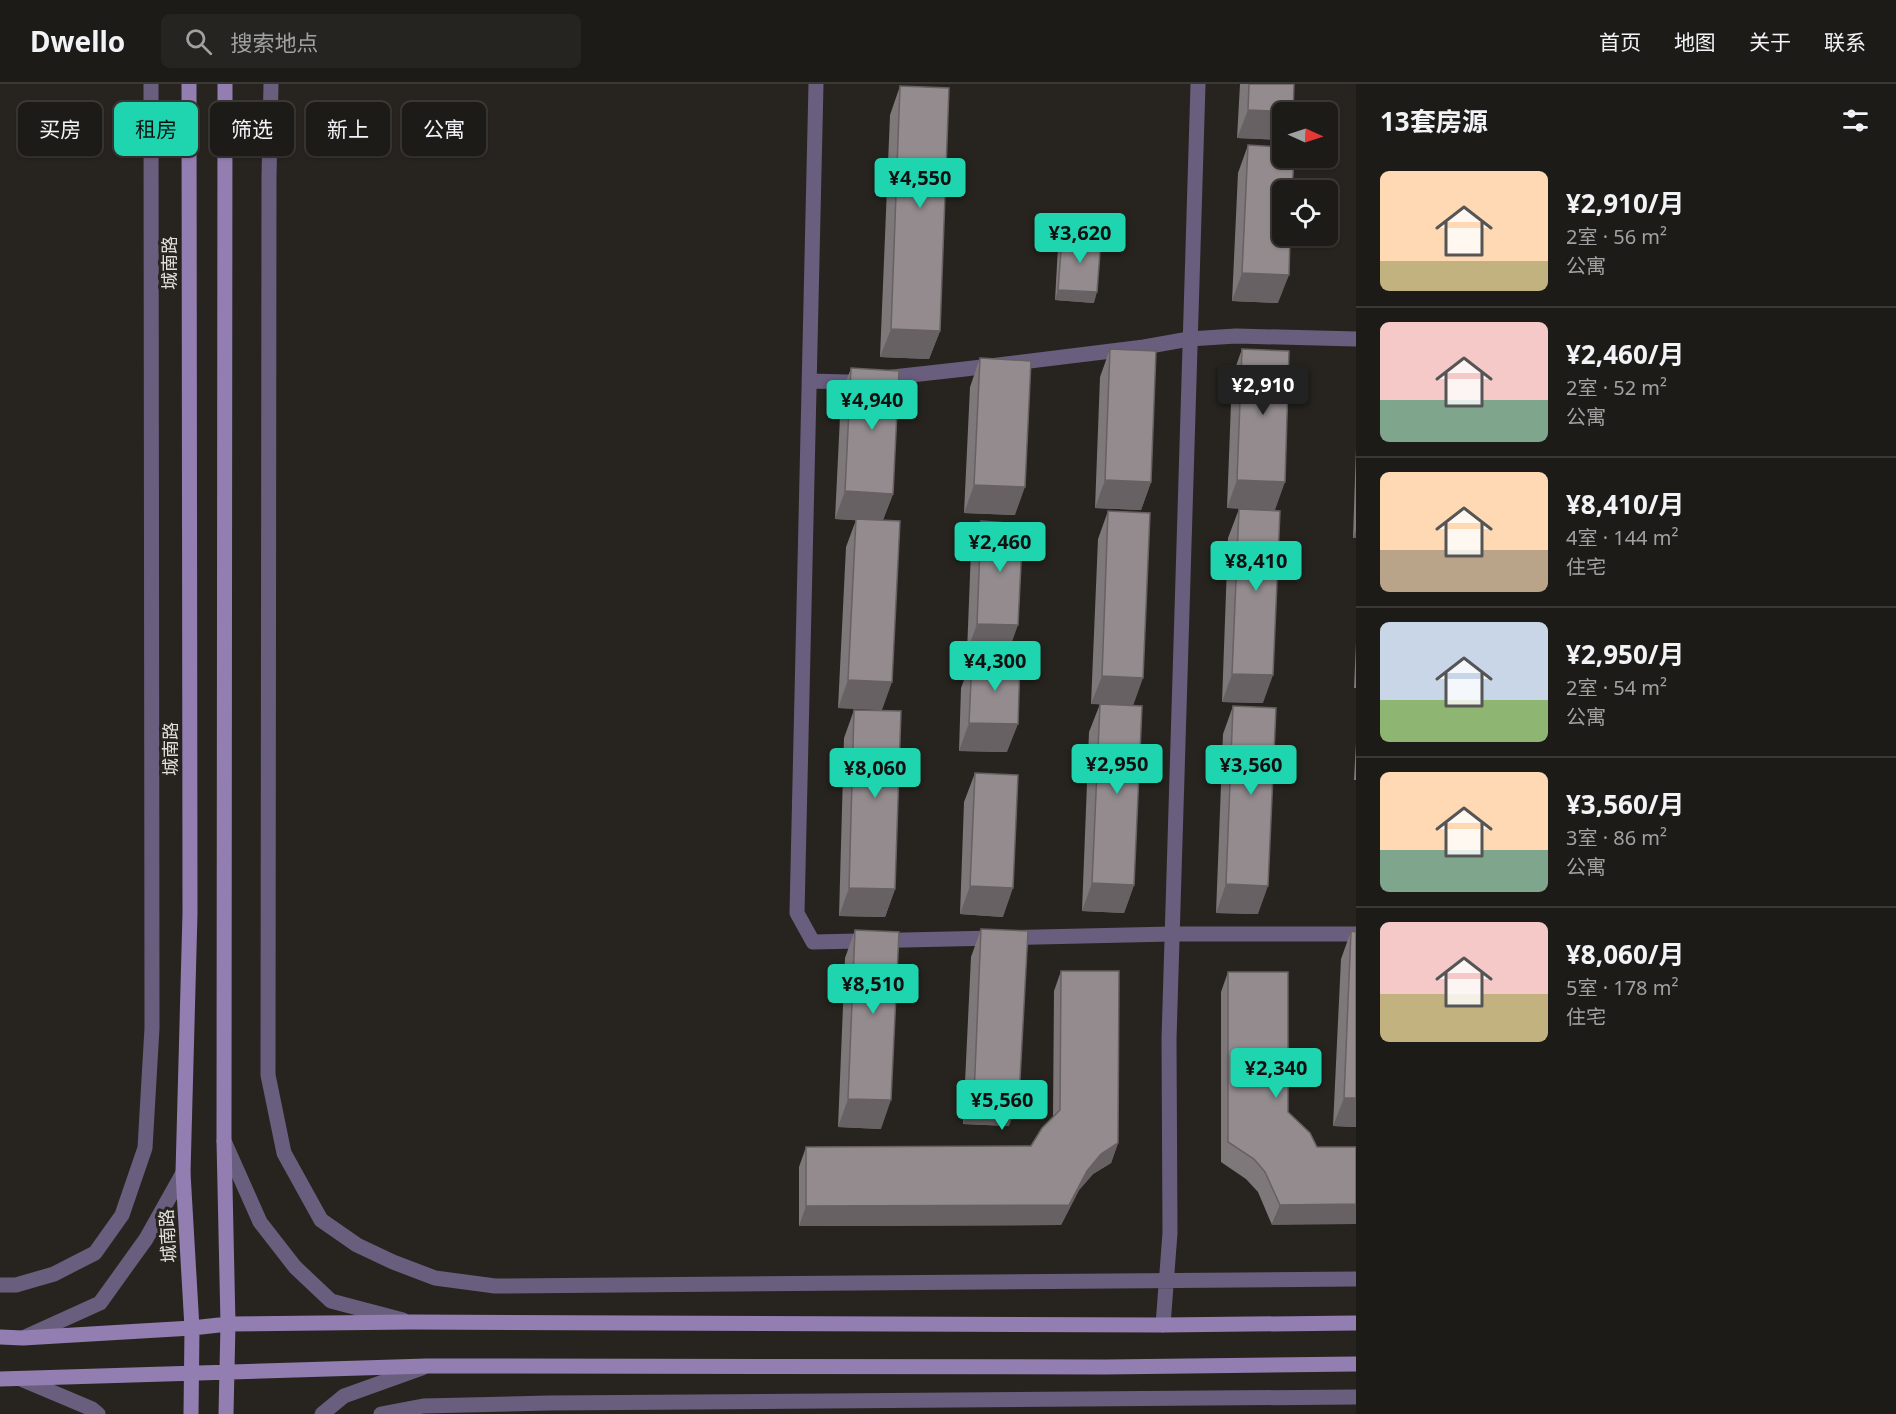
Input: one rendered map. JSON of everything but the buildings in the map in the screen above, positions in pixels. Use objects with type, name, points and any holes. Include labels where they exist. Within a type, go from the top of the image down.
[{"type":"main road","name":"城南路","points":[[189,84],[190,913],[183,1173],[192,1328],[191,1414]]},
{"type":"main road","points":[[225,84],[224,1141],[228,1324],[226,1414]]},
{"type":"main road","points":[[0,1337],[23,1338],[228,1324],[412,1322],[1163,1326],[1356,1323]]},
{"type":"main road","points":[[0,1379],[427,1366],[1105,1367],[1356,1364]]},
{"type":"street","points":[[0,1285],[16,1285],[54,1274],[95,1253],[122,1215],[145,1148],[152,1028],[151,84]]},
{"type":"street","points":[[271,84],[268,1075],[284,1153],[321,1220],[357,1245],[435,1278],[495,1286],[1356,1279]]},
{"type":"street","points":[[816,84],[797,913],[813,942],[1172,934],[1356,934]]},
{"type":"street","points":[[1163,1326],[1170,1233],[1169,1040],[1198,84]]},
{"type":"street","points":[[809,381],[848,382],[954,371],[1144,347],[1189,339],[1236,336],[1356,339]]},
{"type":"street","points":[[224,1141],[260,1222],[296,1267],[331,1301],[412,1322]]},
{"type":"street","points":[[23,1338],[100,1303],[146,1239],[183,1173]]},
{"type":"street","points":[[322,1414],[344,1396],[427,1366]]},
{"type":"street","points":[[21,1379],[92,1409],[98,1414]]},
{"type":"street","points":[[381,1414],[423,1406],[549,1403],[1356,1396]]}]
